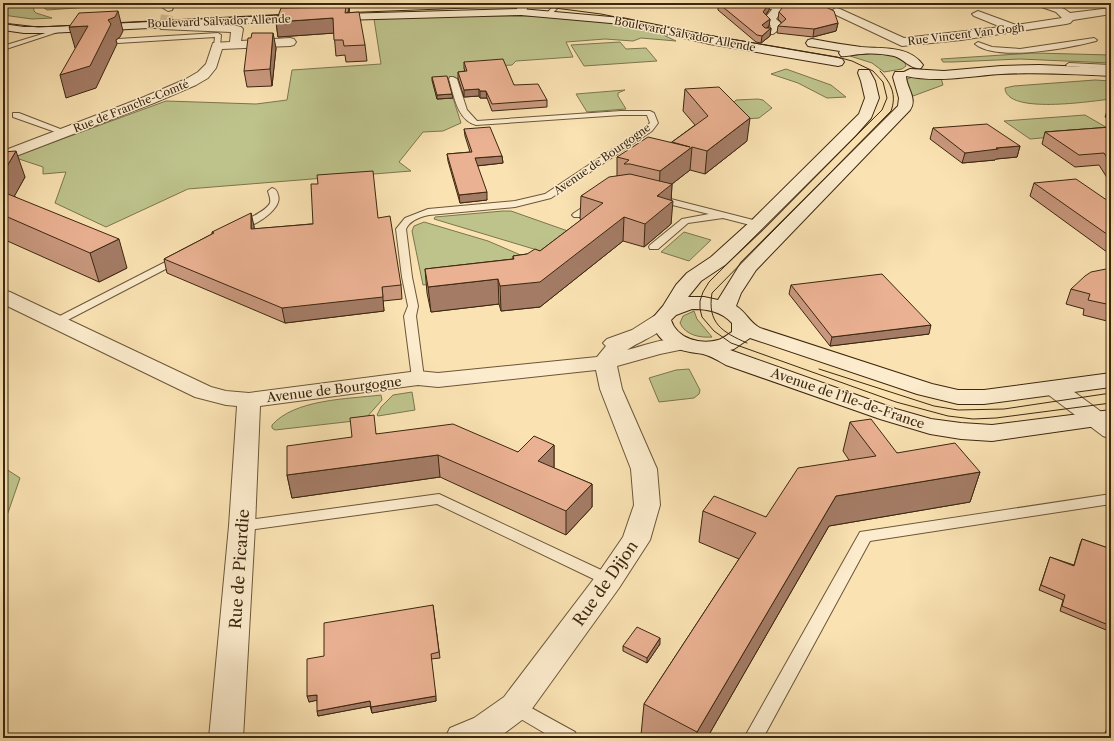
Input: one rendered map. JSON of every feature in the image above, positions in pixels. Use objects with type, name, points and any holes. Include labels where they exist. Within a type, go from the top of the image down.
[{"type":"street","name":"Boulevard Salvador Allende","points":[[3,17],[46,21],[276,9],[472,3]]},
{"type":"street","points":[[1040,3],[1060,10],[1068,17],[1111,11]]},
{"type":"street","name":"Boulevard Salvador Allende","points":[[783,38],[763,33],[778,26],[770,20],[784,6]]},
{"type":"street","name":"Boulevard Salvador Allende","points":[[3,27],[35,34],[64,29],[522,7],[550,14],[622,21],[710,40],[877,71],[944,75],[1001,70],[1039,69],[1111,72]]},
{"type":"street","name":"Rue Vincent Van Gogh","points":[[836,11],[902,42],[930,48],[960,36],[1066,21],[1068,17]]},
{"type":"street","points":[[978,14],[1014,28]]},
{"type":"street","points":[[165,27],[237,29],[235,41],[238,45]]},
{"type":"street","points":[[960,36],[978,44]]},
{"type":"street","points":[[804,41],[859,50]]},
{"type":"street","points":[[217,46],[290,42]]},
{"type":"street","points":[[904,55],[930,48],[978,44]]},
{"type":"street","name":"Rue de Franche-Comté","points":[[3,156],[159,96],[203,75],[212,65],[217,46]]},
{"type":"street","points":[[726,309],[729,296],[740,282],[748,267],[905,107],[906,98],[899,77],[877,71],[837,57],[850,51],[882,50],[904,55],[915,61],[877,71]]},
{"type":"street","name":"Boulevard Salvador Allende","points":[[877,71],[963,67],[1002,63],[1111,67]]},
{"type":"street","name":"Avenue de Bourgogne","points":[[418,378],[434,369],[585,351],[628,340],[652,328],[666,314],[683,289],[694,277],[718,261],[852,132],[866,115],[872,98],[868,81],[877,71]]},
{"type":"street","points":[[3,296],[203,392],[226,398],[249,400]]},
{"type":"street","points":[[684,304],[709,304],[726,309],[736,315],[743,327],[742,334],[731,343],[707,348],[682,344],[667,335],[663,330],[666,314],[684,304]]},
{"type":"street","points":[[743,327],[766,337],[925,389],[958,397],[984,397],[1111,380]]},
{"type":"street","points":[[605,362],[608,356],[616,348],[628,340]]},
{"type":"street","name":"Avenue de Bourgogne","points":[[249,400],[418,378],[438,380],[605,362],[658,348],[682,344]]},
{"type":"street","name":"Avenue de l’Île-de-France","points":[[707,348],[734,360],[888,414],[930,426],[961,431],[992,433],[1106,422]]},
{"type":"street","name":"Rue de Dijon","points":[[462,738],[486,728],[515,707],[609,580],[636,540],[647,505],[644,469],[611,389],[605,362]]},
{"type":"street","points":[[1054,388],[1106,422]]},
{"type":"street","name":"Rue de Picardie","points":[[226,738],[242,526],[249,400]]},
{"type":"lane","points":[[550,14],[559,3]]},
{"type":"lane","points":[[734,3],[784,6]]},
{"type":"lane","points":[[3,48],[35,34]]},
{"type":"lane","points":[[118,41],[218,35],[217,46]]},
{"type":"lane","points":[[978,44],[987,48],[1012,50],[1094,40]]},
{"type":"lane","name":"Avenue de Bourgogne","points":[[418,378],[410,316],[413,306],[407,277],[401,229],[402,225],[416,215],[428,212],[515,204],[548,196],[649,128],[654,123],[650,113],[628,113],[476,123],[470,120],[464,112],[453,79]]},
{"type":"lane","points":[[16,116],[64,132]]},
{"type":"lane","points":[[229,232],[267,211],[274,204],[275,198],[272,191]]},
{"type":"lane","points":[[648,196],[758,224]]},
{"type":"lane","points":[[577,215],[600,199]]},
{"type":"lane","points":[[654,247],[685,221],[723,214]]},
{"type":"lane","points":[[56,322],[188,253]]},
{"type":"lane","points":[[242,526],[439,499],[609,580]]},
{"type":"lane","points":[[753,738],[865,536],[1111,499]]},
{"type":"lane","points":[[515,707],[569,738]]},
{"type":"green space","points":[[3,3],[33,3],[34,11],[36,13],[52,18],[32,19],[3,15]]},
{"type":"green space","points":[[45,3],[123,3],[119,5],[47,10],[44,8]]},
{"type":"green space","points":[[461,16],[556,17],[604,21],[653,31],[676,41],[641,38],[633,41],[605,39],[566,42],[573,57],[516,61],[512,65],[464,68],[467,78],[432,80],[437,99],[453,98],[461,123],[443,131],[423,132],[399,162],[411,171],[188,189],[106,227],[55,203],[66,172],[43,174],[43,167],[13,157],[166,101],[256,104],[287,100],[292,70],[381,64],[374,19],[372,19]]},
{"type":"green space","points":[[620,42],[626,49],[646,48],[657,61],[584,66],[571,45]]},
{"type":"green space","points":[[867,53],[895,56],[904,62],[906,66],[902,69],[884,72],[872,63],[850,56]]},
{"type":"green space","points":[[1034,53],[1111,55],[1111,63],[1020,59],[943,62],[941,59]]},
{"type":"green space","points":[[786,69],[831,85],[846,97],[827,98],[798,83],[771,74]]},
{"type":"green space","points":[[912,77],[941,78],[943,85],[913,96],[905,80]]},
{"type":"green space","points":[[1095,80],[1111,81],[1111,99],[1069,104],[1034,104],[1019,101],[1009,96],[1005,88],[1014,86]]},
{"type":"green space","points":[[625,90],[618,93],[618,96],[626,109],[587,112],[576,94]]},
{"type":"green space","points":[[736,100],[763,100],[772,108],[759,118],[746,119],[733,103]]},
{"type":"green space","points":[[1085,115],[1111,130],[1111,132],[1030,139],[1004,121]]},
{"type":"green space","points":[[511,211],[582,236],[557,256],[434,219],[435,217]]},
{"type":"green space","points":[[424,222],[488,241],[530,259],[529,274],[423,285],[412,231],[414,226]]},
{"type":"green space","points":[[684,232],[711,240],[689,261],[661,252]]},
{"type":"green space","points":[[694,311],[697,319],[712,337],[693,335],[682,327],[680,323],[683,316]]},
{"type":"green space","points":[[689,369],[700,390],[699,394],[694,398],[659,402],[649,378],[676,370]]},
{"type":"green space","points":[[412,392],[415,410],[377,415],[381,407],[393,395]]},
{"type":"green space","points":[[381,395],[382,400],[363,420],[275,430],[272,428],[272,425],[282,416],[308,405],[338,399]]},
{"type":"green space","points":[[3,467],[20,478],[3,527]]},
{"type":"building","points":[[287,3],[348,3],[348,4],[286,6]]},
{"type":"building","points":[[718,3],[770,3],[763,12],[770,19],[762,25],[765,28],[771,28],[762,36],[757,35]]},
{"type":"building","points":[[818,3],[834,11],[838,23],[814,29],[778,26],[786,19],[779,12],[785,4]]},
{"type":"building","points":[[346,7],[345,13],[359,12],[365,45],[344,46],[343,40],[334,40],[333,18],[276,22],[281,8]]},
{"type":"building","points":[[118,11],[115,17],[108,20],[111,24],[90,66],[60,75],[88,26],[69,27],[79,13]]},
{"type":"building","points":[[252,33],[273,33],[270,69],[244,71],[248,38],[251,38]]},
{"type":"building","points":[[503,59],[514,85],[538,84],[547,100],[492,104],[486,91],[480,91],[479,89],[464,90],[458,72],[467,71],[464,62]]},
{"type":"building","points":[[447,76],[452,94],[437,95],[432,77]]},
{"type":"building","points":[[719,87],[750,118],[707,151],[692,147],[660,171],[624,164],[629,160],[617,157],[648,137],[690,147],[672,142],[708,116],[685,89]]},
{"type":"building","points":[[987,124],[1020,146],[965,153],[933,128]]},
{"type":"building","points":[[490,127],[502,156],[475,158],[487,192],[459,195],[447,154],[472,152],[464,129]]},
{"type":"building","points":[[1111,127],[1111,164],[1104,153],[1079,155],[1045,132]]},
{"type":"building","points":[[16,151],[3,173],[3,152]]},
{"type":"building","points":[[373,171],[378,218],[390,216],[401,285],[382,287],[383,297],[282,308],[164,259],[214,233],[212,232],[251,213],[251,229],[313,224],[311,184],[318,184],[317,175]]},
{"type":"building","points":[[630,174],[672,184],[657,196],[673,201],[645,224],[624,217],[540,282],[500,286],[498,279],[428,287],[425,269],[514,259],[513,256],[527,254],[535,249],[540,251],[603,203],[581,196],[609,177]]},
{"type":"building","points":[[1076,179],[1111,203],[1111,237],[1034,183]]},
{"type":"building","points":[[3,192],[119,239],[90,253],[3,215]]},
{"type":"building","points":[[1111,268],[1111,305],[1088,300],[1090,294],[1071,289],[1091,272]]},
{"type":"building","points":[[882,274],[931,325],[832,337],[791,285]]},
{"type":"building","points":[[374,415],[376,434],[453,424],[518,452],[534,436],[554,445],[538,461],[592,484],[566,511],[438,455],[287,475],[287,446],[352,437],[350,418]]},
{"type":"building","points":[[871,419],[897,453],[955,443],[980,472],[836,496],[697,732],[644,704],[756,533],[703,511],[714,496],[766,517],[798,468],[876,456],[850,422]]},
{"type":"building","points":[[1082,539],[1111,549],[1111,626],[1062,606],[1065,595],[1041,585],[1050,557],[1074,566]]},
{"type":"building","points":[[433,605],[439,652],[431,654],[436,696],[371,707],[370,701],[317,711],[317,695],[307,696],[307,659],[324,656],[324,623]]},
{"type":"building","points":[[637,627],[660,638],[647,658],[623,646]]},
{"type":"building","points":[[1111,728],[1111,734],[1107,729]]},
{"type":"building","points":[[1111,734],[1111,738],[1086,738]]},
{"type":"tunnel","points":[[165,27],[168,8]]},
{"type":"tram line","points":[[338,13],[494,7],[555,8],[601,14],[690,32],[837,57],[852,61],[873,71],[883,82],[887,98],[882,110],[709,282],[700,301],[702,317],[714,331],[731,343],[896,402],[948,416],[973,419],[996,418],[1111,403]]},
{"type":"tram line","points":[[111,23],[290,14]]},
{"type":"tram line","points":[[3,23],[38,27],[81,25]]},
{"type":"tram line","points":[[747,343],[730,335],[718,325],[712,312],[712,293],[891,111],[893,105],[892,90],[880,71]]},
{"type":"tram line","points":[[819,369],[934,406],[958,410],[1004,409],[1111,393]]}]
